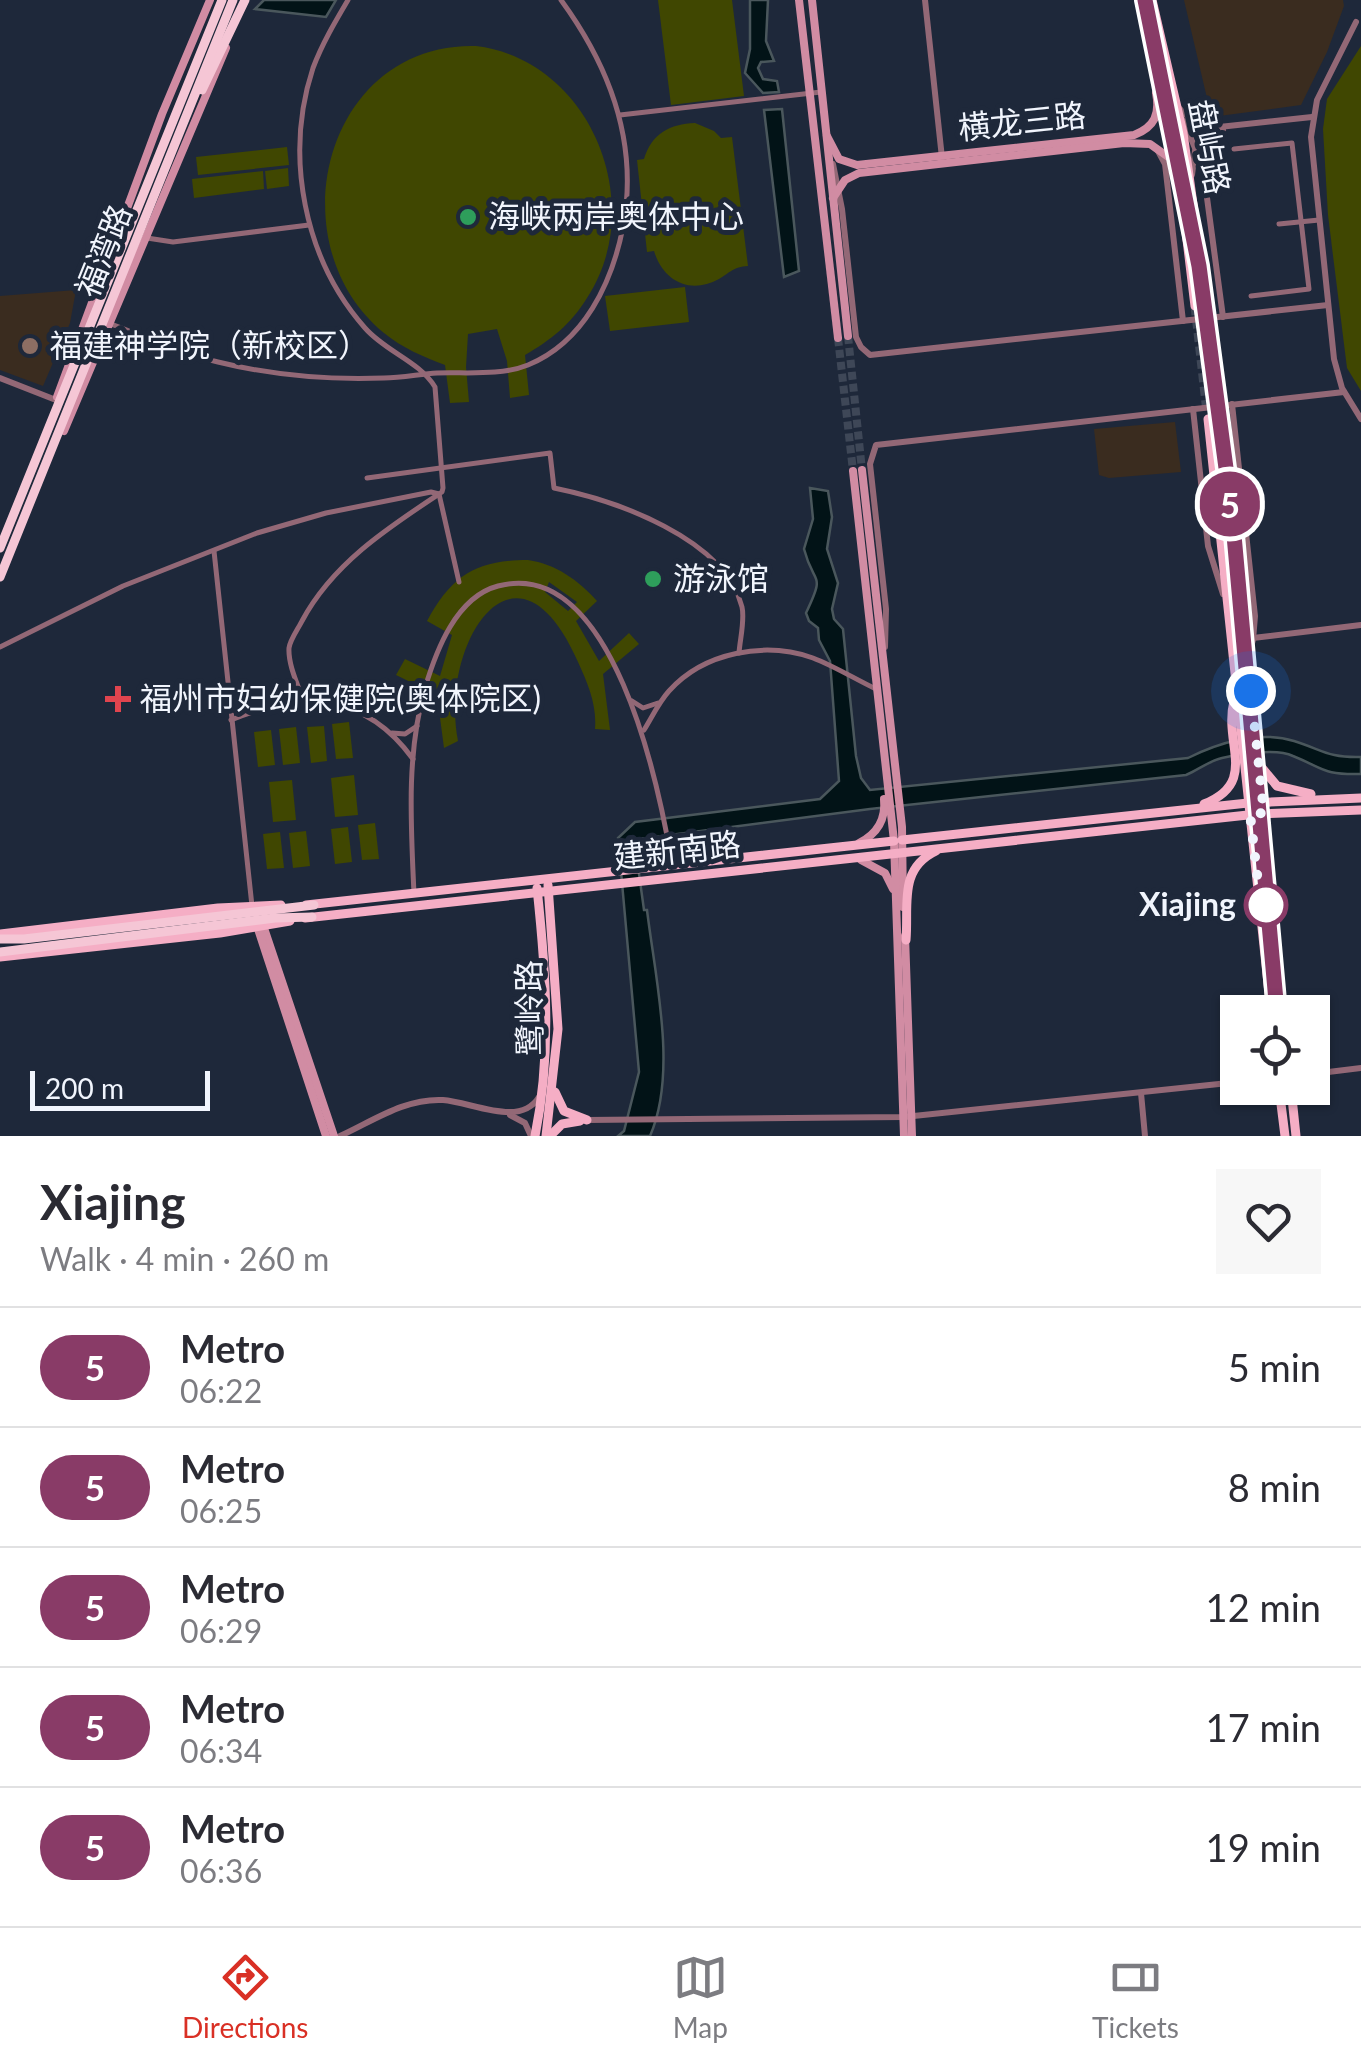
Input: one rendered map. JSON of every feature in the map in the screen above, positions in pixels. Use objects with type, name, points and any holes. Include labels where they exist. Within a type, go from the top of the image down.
[{"type":"highway","name":"福湾路","points":[[0,548],[222,0]]},
{"type":"highway","name":"福湾路","points":[[0,578],[234,0]]},
{"type":"highway","points":[[156,187],[245,0]]},
{"type":"highway","points":[[0,935],[24,939],[314,904]]},
{"type":"highway","points":[[0,956],[222,924],[312,917]]},
{"type":"main road","points":[[0,538],[56,400],[162,114],[210,0]]},
{"type":"main road","points":[[0,588],[245,0]]},
{"type":"main road","points":[[799,0],[843,337],[835,193],[812,0]]},
{"type":"main road","name":"盘屿路","points":[[1139,0],[1176,162],[1195,306]]},
{"type":"main road","name":"盘屿路","points":[[1152,0],[1192,186],[1207,304]]},
{"type":"main road","name":"横龙三路","points":[[835,193],[845,180],[859,172],[1144,131],[1158,111],[1150,44]]},
{"type":"main road","name":"横龙三路","points":[[827,136],[835,155],[848,164],[1150,144]]},
{"type":"main road","points":[[1150,144],[1176,162]]},
{"type":"main road","points":[[1220,418],[1249,638],[1247,658],[1281,995]]},
{"type":"main road","points":[[1208,419],[1269,995]]},
{"type":"main road","points":[[906,940],[885,658],[858,471],[876,689],[898,846],[896,900],[912,1136]]},
{"type":"main road","points":[[1190,809],[1220,796],[1234,782],[1231,715],[1236,694]]},
{"type":"main road","points":[[852,846],[866,839],[882,821],[883,754]]},
{"type":"main road","points":[[1258,756],[1270,780],[1282,789],[1349,798]]},
{"type":"main road","name":"建新南路","points":[[640,874],[672,865],[852,846],[946,847],[1361,798]]},
{"type":"main road","name":"建新南路","points":[[0,956],[260,926],[542,885],[827,860],[898,846],[1190,809],[1248,803],[1263,807],[1361,810]]},
{"type":"main road","points":[[904,1136],[908,1117],[909,876],[921,858],[946,847]]},
{"type":"main road","points":[[827,860],[875,864],[888,877],[896,900]]},
{"type":"main road","name":"建新南路","points":[[0,935],[252,906],[542,885]]},
{"type":"main road","name":"鹭岭路","points":[[533,1136],[546,1062],[548,1006],[542,885]]},
{"type":"main road","name":"鹭岭路","points":[[542,885],[558,997],[548,1136]]},
{"type":"main road","points":[[260,926],[326,1136]]},
{"type":"main road","points":[[260,926],[337,1136]]},
{"type":"main road","points":[[554,1086],[564,1112],[587,1120]]},
{"type":"main road","points":[[1281,1105],[1285,1136]]},
{"type":"main road","points":[[1293,1105],[1296,1136]]},
{"type":"main road","points":[[548,1136],[562,1124],[587,1120]]},
{"type":"street","points":[[304,700],[289,646],[309,609],[331,577],[362,549],[443,488],[435,387],[427,374],[386,348],[355,316],[333,282],[309,225],[300,162],[305,106],[322,46],[348,0]]},
{"type":"street","points":[[111,324],[216,362],[254,370],[385,378],[520,368],[559,346],[582,324],[606,282],[622,230],[628,178],[620,115],[598,55],[561,0]]},
{"type":"street","points":[[924,0],[942,160]]},
{"type":"street","points":[[1356,22],[1334,62],[1312,119],[1336,370],[1361,419]]},
{"type":"street","points":[[620,115],[822,92]]},
{"type":"street","points":[[1177,106],[1192,121],[1210,128],[1312,119]]},
{"type":"street","points":[[1177,106],[1203,168]]},
{"type":"street","points":[[1192,186],[1192,158],[1208,136],[1312,119]]},
{"type":"street","points":[[1208,136],[1202,152],[1203,168],[1222,317]]},
{"type":"street","points":[[1234,149],[1292,143],[1308,289],[1251,296]]},
{"type":"street","points":[[1150,144],[1161,154],[1164,164],[1183,322]]},
{"type":"street","points":[[835,193],[857,341],[870,355],[1328,305]]},
{"type":"street","points":[[1278,224],[1319,220]]},
{"type":"street","points":[[147,238],[172,242],[309,225]]},
{"type":"street","points":[[0,378],[56,400]]},
{"type":"street","points":[[885,658],[886,609],[870,460],[876,446],[1344,392]]},
{"type":"street","points":[[1232,404],[1254,610],[1249,638],[1361,625]]},
{"type":"street","points":[[1193,409],[1208,546],[1226,599]]},
{"type":"street","points":[[367,478],[550,453],[554,488],[602,498],[668,528],[700,550],[728,579],[742,608],[739,653]]},
{"type":"street","points":[[0,647],[123,586],[256,533],[326,514],[431,492],[438,494]]},
{"type":"street","points":[[438,494],[460,582]]},
{"type":"street","points":[[214,551],[252,906]]},
{"type":"street","points":[[414,894],[411,816],[414,760],[425,688],[450,628],[474,598],[490,588],[508,584],[544,588],[568,606],[607,652],[643,731],[662,804],[672,865]]},
{"type":"street","points":[[643,731],[672,687],[696,670],[739,653],[777,650],[824,663],[876,689]]},
{"type":"street","points":[[231,720],[273,704],[304,700],[348,708],[389,731],[414,760]]},
{"type":"street","points":[[632,701],[647,708],[660,702]]},
{"type":"street","points":[[389,731],[406,734],[418,726]]},
{"type":"street","points":[[337,1136],[419,1102],[446,1101],[522,1112],[538,1098],[546,1062]]},
{"type":"street","points":[[1330,1072],[1361,1068]]},
{"type":"street","points":[[587,1120],[908,1117],[1220,1084]]},
{"type":"street","points":[[1141,1093],[1145,1136]]},
{"type":"street","points":[[499,1111],[518,1118],[533,1136]]},
{"type":"shaded area","points":[[264,0],[336,0],[326,17],[255,9]]},
{"type":"shaded area","points":[[750,0],[768,0],[766,41],[774,61],[761,62],[758,68],[763,79],[777,81],[779,92],[763,93],[745,73],[750,49]]},
{"type":"shaded area","points":[[1184,0],[1343,0],[1344,6],[1301,105],[1219,116],[1210,111]]},
{"type":"shaded area","points":[[782,109],[799,271],[784,277],[764,110]]},
{"type":"shaded area","name":"福建神学院（新校区）","points":[[76,290],[70,323],[43,386],[0,370],[0,296]]},
{"type":"shaded area","points":[[1175,422],[1181,472],[1109,478],[1099,475],[1094,429]]},
{"type":"shaded area","points":[[810,488],[828,491],[832,517],[827,549],[838,583],[832,609],[834,619],[843,629],[856,756],[861,778],[870,790],[1188,758],[1225,743],[1267,737],[1294,741],[1333,755],[1361,757],[1361,774],[1331,772],[1286,754],[1258,752],[1217,759],[1186,775],[870,809],[640,839],[635,845],[659,994],[662,1084],[650,1136],[618,1136],[624,1131],[639,1072],[618,838],[635,822],[820,799],[839,781],[830,661],[819,640],[818,628],[806,613],[817,584],[804,549],[813,519]]},
{"type":"green space","points":[[658,0],[732,0],[744,96],[671,105]]},
{"type":"green space","name":"海峡两岸奥体中心","points":[[476,46],[516,57],[550,78],[578,107],[598,142],[609,180],[612,221],[605,260],[587,298],[560,331],[525,355],[529,395],[510,398],[507,361],[497,329],[468,334],[469,402],[450,403],[445,365],[413,352],[384,333],[350,295],[331,250],[325,202],[332,155],[351,112],[382,77],[424,54]]},
{"type":"green space","points":[[1361,46],[1361,391],[1347,368],[1328,215],[1323,129],[1327,99]]},
{"type":"green space","points":[[695,123],[721,138],[732,137],[748,266],[698,286],[671,277],[654,251],[647,252],[637,160],[644,159],[663,132]]},
{"type":"green space","points":[[287,147],[289,165],[198,175],[196,157]]},
{"type":"green space","points":[[288,168],[289,186],[267,189],[265,171]]},
{"type":"green space","points":[[263,171],[264,189],[194,198],[192,179]]},
{"type":"green space","points":[[685,287],[689,322],[610,331],[605,296]]},
{"type":"green space","points":[[528,560],[557,569],[597,601],[576,621],[599,661],[629,633],[639,644],[603,674],[610,730],[595,729],[588,687],[554,621],[530,601],[508,599],[488,612],[471,636],[460,668],[455,704],[458,741],[444,748],[437,695],[396,675],[405,659],[440,676],[452,635],[427,621],[436,605],[467,573]],"holes":[[[549,582],[577,602],[568,611],[545,592]]]},
{"type":"green space","points":[[349,722],[353,758],[336,759],[332,724]]},
{"type":"green space","points":[[324,726],[327,761],[311,763],[307,727]]},
{"type":"green space","points":[[296,727],[300,763],[283,765],[279,729]]},
{"type":"green space","points":[[271,730],[275,765],[258,767],[254,732]]},
{"type":"green space","points":[[354,775],[358,815],[335,817],[331,778]]},
{"type":"green space","points":[[292,780],[296,820],[273,822],[269,782]]},
{"type":"green space","points":[[375,823],[379,859],[362,860],[358,825]]},
{"type":"green space","points":[[348,827],[352,862],[335,864],[331,829]]},
{"type":"green space","points":[[306,831],[310,866],[293,868],[289,833]]},
{"type":"green space","points":[[280,832],[284,868],[267,869],[263,834]]},
{"type":"tunnel","points":[[1207,304],[1220,418]]},
{"type":"tunnel","points":[[1195,306],[1207,412]]},
{"type":"tunnel","points":[[848,336],[862,470]]},
{"type":"tunnel","points":[[838,338],[853,471]]},
{"type":"metro line","name":"5","points":[[1145,0],[1199,266],[1232,513],[1275,995]]},
{"type":"place","name":"海峡两岸奥体中心","points":[[468,217]]},
{"type":"place","name":"福建神学院（新校区）","points":[[30,346]]},
{"type":"place","name":"游泳馆","points":[[653,579]]},
{"type":"place","name":"福州市妇幼保健院(奥体院区)","points":[[118,699]]},
{"type":"place","name":"Xiajing","points":[[1266,905]]},
{"type":"route","points":[[1251,691],[1264,813],[1250,814],[1261,908],[1266,905]]}]
